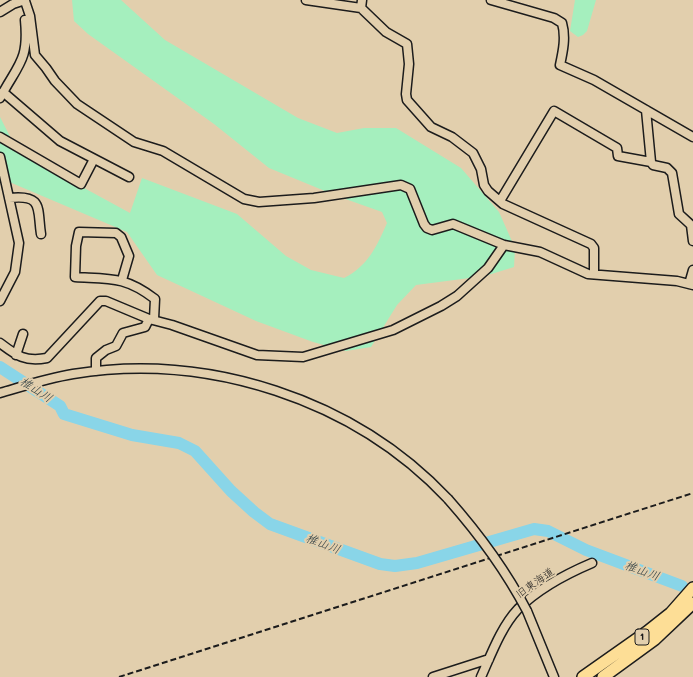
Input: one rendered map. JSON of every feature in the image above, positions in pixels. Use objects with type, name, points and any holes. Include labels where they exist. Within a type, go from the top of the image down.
[{"type":"highway","name":"1","points":[[583,677],[647,632],[671,613],[693,588]]},
{"type":"highway","name":"1","points":[[603,677],[654,639],[693,602]]},
{"type":"street","points":[[306,0],[362,4],[386,32],[407,44],[409,64],[406,94],[407,100],[431,127],[452,137],[473,153],[481,169],[484,185],[495,199],[591,244],[594,248],[594,274]]},
{"type":"street","points":[[491,0],[554,18],[562,23],[564,43],[560,65],[594,80],[693,137]]},
{"type":"street","points":[[0,12],[12,2],[25,1]]},
{"type":"street","points":[[25,1],[26,40],[24,57],[1,95],[50,134],[129,177]]},
{"type":"street","points":[[25,1],[30,16],[34,52],[55,81],[78,104],[134,142],[163,151],[244,199],[259,202],[314,198],[401,185],[410,190],[427,228],[437,229],[453,224],[504,245],[532,250],[584,273],[677,281],[691,285],[693,270]]},
{"type":"street","points":[[646,110],[652,162]]},
{"type":"street","points":[[500,201],[554,111],[617,148],[618,156],[652,162],[653,165],[667,168],[672,173],[679,214],[691,224],[693,241]]},
{"type":"street","points":[[0,137],[81,184],[94,159]]},
{"type":"street","points":[[0,157],[6,194],[17,228],[19,253],[15,272],[0,300]]},
{"type":"street","points":[[6,194],[23,196],[37,204],[40,212],[41,234]]},
{"type":"street","points":[[96,371],[96,358],[106,350],[116,346],[123,333],[145,327],[151,319],[155,299],[122,280],[74,277],[76,246],[79,232],[116,233],[121,237],[129,256],[122,280]]},
{"type":"street","points":[[0,343],[16,355],[27,359],[47,358],[100,301],[106,301],[151,319],[230,344],[257,355],[304,357],[393,330],[441,306],[457,296],[488,268],[504,245]]},
{"type":"street","points":[[16,355],[23,334]]},
{"type":"street","points":[[0,393],[50,378],[96,371],[141,369],[191,372],[224,377],[280,392],[332,413],[368,434],[410,464],[448,499],[474,529],[495,557],[527,610],[554,677]]},
{"type":"street","name":"旧東海道","points":[[480,677],[504,630],[518,609],[554,582],[592,563]]},
{"type":"street","points":[[433,677],[489,659]]},
{"type":"green space","points":[[72,0],[121,0],[165,40],[298,118],[337,133],[364,128],[396,128],[461,168],[499,212],[515,248],[514,267],[485,276],[416,285],[397,305],[371,347],[346,351],[313,342],[256,321],[157,275],[127,232],[0,178],[0,117],[18,152],[130,213],[142,178],[237,214],[286,256],[311,270],[344,278],[359,268],[371,255],[387,223],[382,212],[337,196],[269,168],[214,124],[88,34],[74,21]]},
{"type":"green space","points":[[575,0],[596,0],[587,31],[578,37],[570,31]]},
{"type":"waterway","name":"椎山川","points":[[0,367],[60,406],[64,414],[132,435],[179,443],[195,451],[231,491],[270,524],[380,564],[395,566],[417,563],[534,529],[548,531],[586,550],[682,586]]},
{"type":"railway","points":[[119,677],[693,493]]}]
